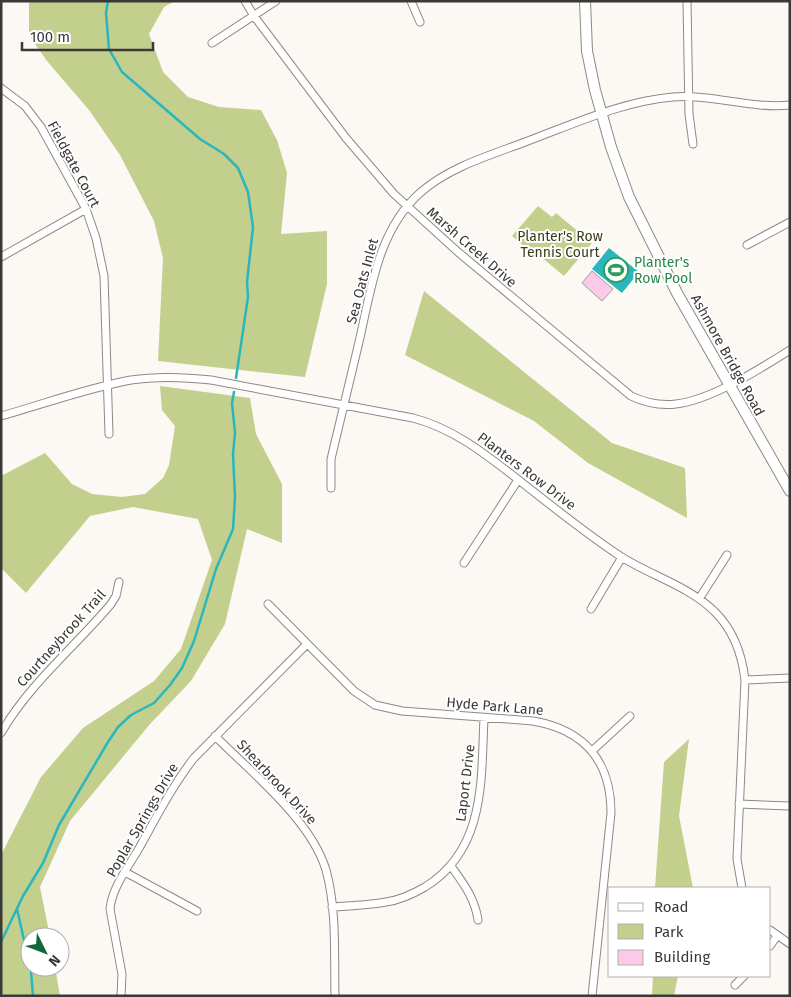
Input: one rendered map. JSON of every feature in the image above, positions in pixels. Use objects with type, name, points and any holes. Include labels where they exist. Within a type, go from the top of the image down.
[{"type":"main road","name":"Ashmore Bridge Road","points":[[585,1],[587,51],[592,81],[619,170],[640,221],[677,292],[790,491]]},
{"type":"street","name":"Marsh Creek Drive","points":[[245,1],[254,16],[346,138],[407,206],[458,252],[632,396],[651,403],[674,405],[698,399],[753,373],[790,350]]},
{"type":"street","points":[[212,43],[276,1]]},
{"type":"street","points":[[411,1],[420,22]]},
{"type":"street","points":[[687,1],[693,144]]},
{"type":"street","name":"Fieldgate Court","points":[[1,88],[25,106],[42,127],[86,209],[96,238],[104,276],[108,434]]},
{"type":"street","name":"Sea Oats Inlet","points":[[331,488],[331,459],[379,257],[394,224],[420,192],[452,170],[601,114],[655,100],[690,96],[764,105],[790,105]]},
{"type":"street","points":[[1,257],[86,209]]},
{"type":"street","points":[[747,245],[790,222]]},
{"type":"street","name":"Planters Row Drive","points":[[1,416],[107,386],[144,379],[188,378],[211,380],[413,418],[439,426],[470,443],[622,557],[699,599],[717,614],[733,635],[743,663],[745,680],[737,859],[742,887]]},
{"type":"street","points":[[464,563],[518,480]]},
{"type":"street","points":[[699,599],[727,555]]},
{"type":"street","points":[[591,609],[622,557]]},
{"type":"street","name":"Courtneybrook Trail","points":[[1,733],[33,688],[111,604],[116,596],[119,582]]},
{"type":"street","name":"Hyde Park Lane","points":[[268,604],[354,691],[375,705],[402,711],[548,723],[563,728],[576,736],[592,751],[603,770],[608,784],[611,806],[592,996]]},
{"type":"street","name":"Poplar Springs Drive","points":[[121,996],[122,974],[110,909],[112,899],[125,872],[178,779],[194,758],[307,644]]},
{"type":"street","points":[[745,680],[790,678]]},
{"type":"street","points":[[592,751],[630,716]]},
{"type":"street","name":"Laport Drive","points":[[332,907],[387,902],[407,896],[432,882],[451,866],[464,848],[477,812],[484,718]]},
{"type":"street","name":"Shearbrook Drive","points":[[216,736],[308,833],[318,851],[325,870],[332,907],[335,996]]},
{"type":"street","points":[[739,804],[790,806]]},
{"type":"street","points":[[451,866],[471,896],[476,907],[478,920]]},
{"type":"street","points":[[125,872],[197,911]]},
{"type":"street","points":[[771,931],[790,944]]},
{"type":"street","points":[[771,945],[777,936]]},
{"type":"street","points":[[735,985],[743,977]]},
{"type":"green space","points":[[29,1],[175,1],[164,7],[149,34],[163,72],[188,97],[219,107],[261,110],[277,140],[287,173],[281,234],[327,231],[327,284],[305,377],[158,361],[163,258],[154,221],[120,155],[89,110],[47,61],[29,35]]},
{"type":"green space","name":"Planter's Row Tennis Court","points":[[538,206],[552,217],[556,213],[592,243],[564,276],[528,246],[534,239],[526,248],[512,236]]},
{"type":"green space","points":[[424,291],[612,443],[685,468],[687,518],[588,463],[534,421],[405,355]]},
{"type":"green space","points":[[160,386],[250,398],[256,434],[282,484],[282,543],[247,529],[225,624],[191,681],[150,724],[70,821],[40,887],[48,927],[20,927],[20,977],[57,977],[60,996],[1,996],[1,855],[41,777],[83,728],[154,681],[181,649],[212,560],[198,519],[133,507],[90,516],[26,593],[1,568],[1,476],[45,453],[72,484],[92,494],[122,497],[145,494],[163,478],[169,465],[175,426],[162,410]]},
{"type":"green space","points":[[689,739],[679,816],[693,887],[655,887],[664,762]]},
{"type":"green space","points":[[653,977],[678,977],[674,996],[652,996]]},
{"type":"water","name":"Planter's Row Pool","points":[[609,248],[639,272],[622,293],[592,269]]},
{"type":"building","points":[[592,271],[613,289],[602,301],[582,283]]},
{"type":"waterway","points":[[108,1],[106,13],[109,49],[122,72],[200,139],[224,154],[238,168],[248,192],[253,227],[247,282],[248,297],[236,378]]},
{"type":"waterway","points":[[1,942],[23,896],[43,863],[59,825],[108,742],[118,727],[131,715],[154,703],[170,685],[182,668],[194,641],[216,569],[233,529],[235,497],[233,454],[235,433],[232,403],[234,392]]},
{"type":"waterway","points":[[17,909],[31,971],[33,996]]},
{"type":"place","name":"Planter's Row Pool","points":[[616,270]]}]
